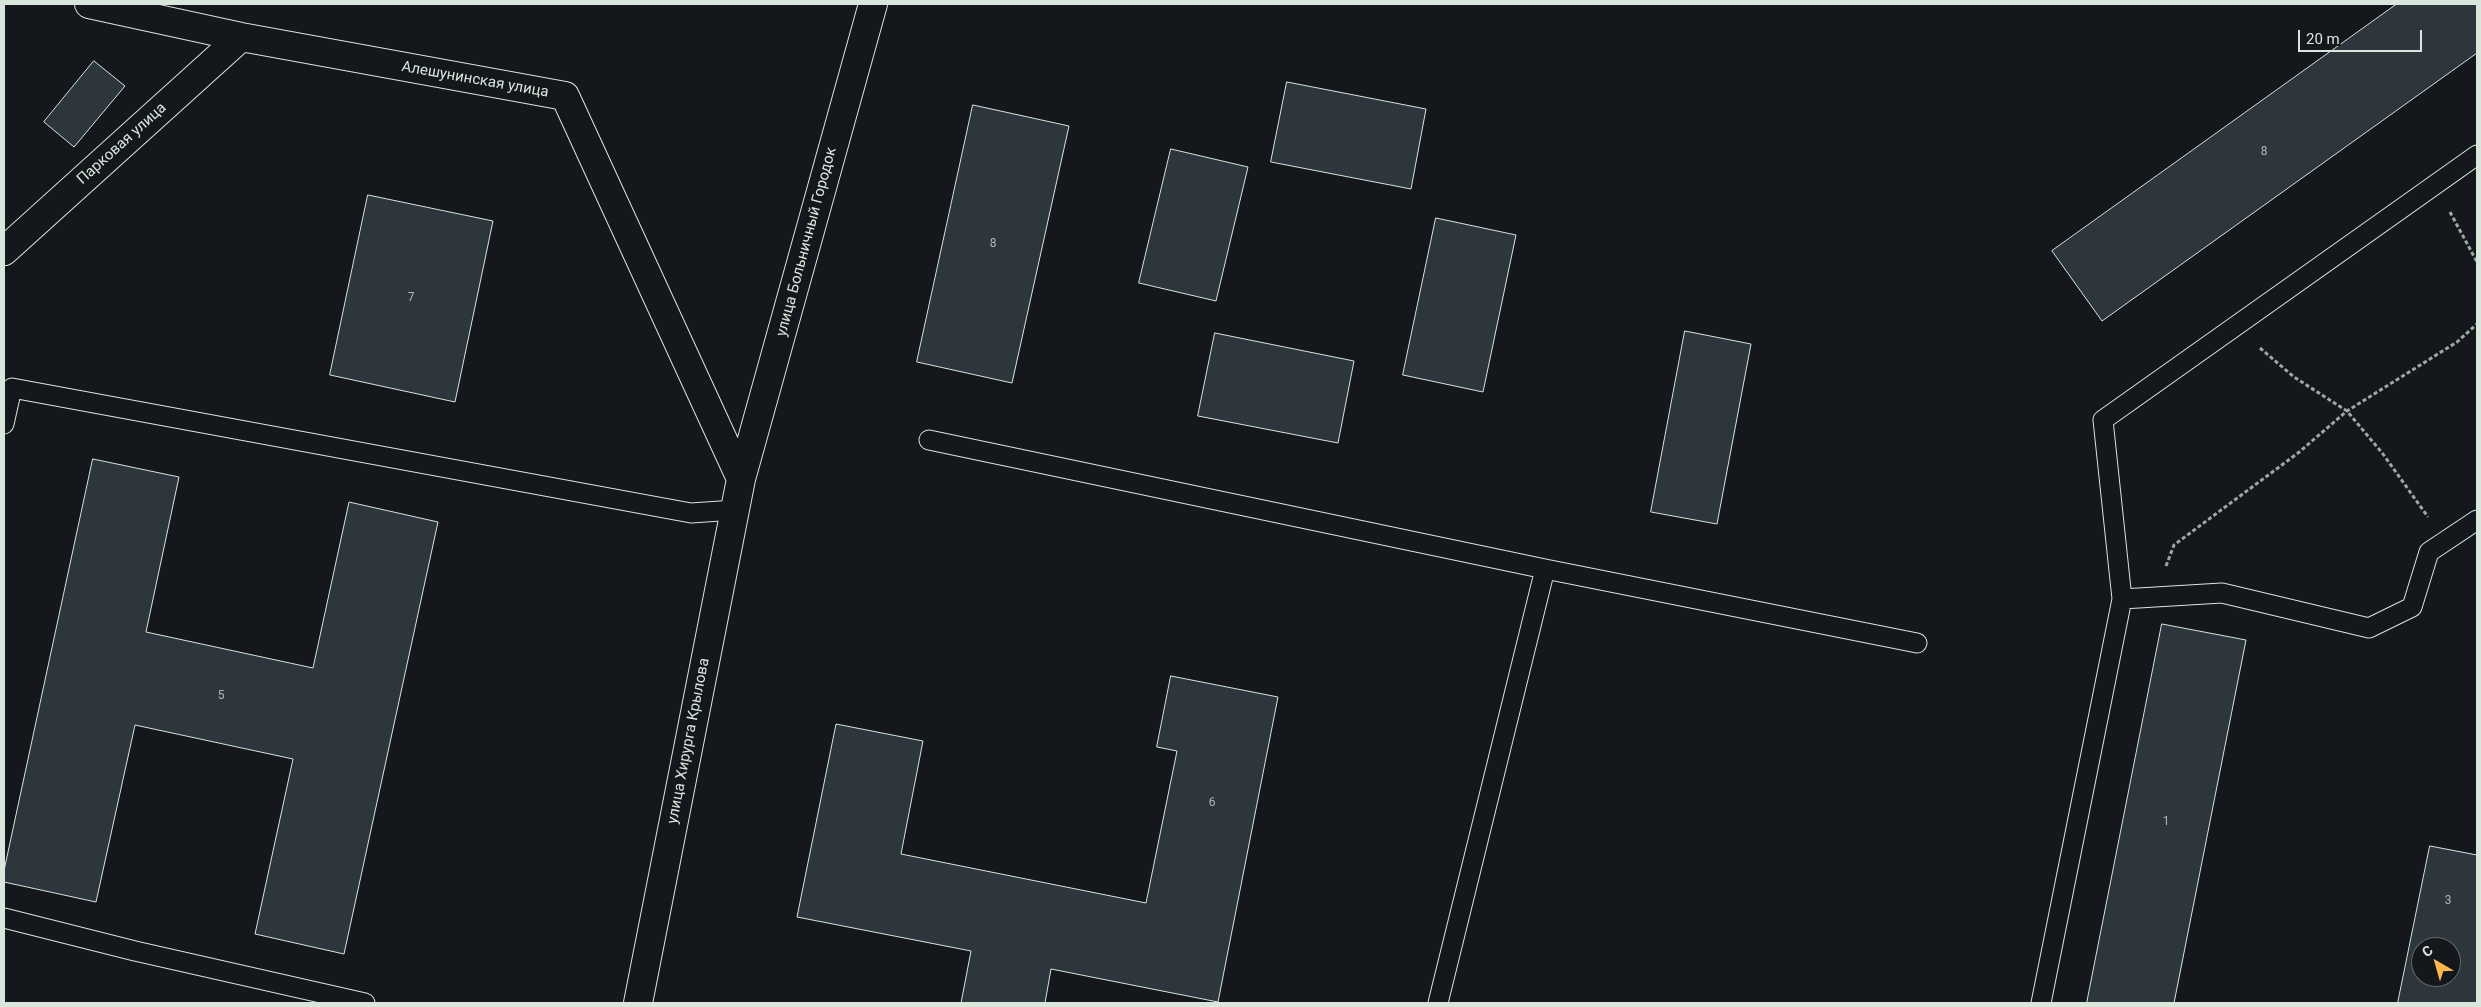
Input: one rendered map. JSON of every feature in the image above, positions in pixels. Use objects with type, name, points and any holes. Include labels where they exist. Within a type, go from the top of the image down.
[{"type":"street","name":"Алешунинская улица","points":[[89,4],[241,38],[565,96],[741,479]]},
{"type":"street","name":"улица Больничный Городок","points":[[741,479],[873,4]]},
{"type":"street","name":"Парковая улица","points":[[4,251],[241,38]]},
{"type":"street","name":"улица Хирурга Крылова","points":[[638,1003],[741,479]]},
{"type":"lane","points":[[2041,1003],[2122,599],[2103,420],[2477,155]]},
{"type":"lane","points":[[4,424],[12,388],[691,514],[735,510]]},
{"type":"lane","points":[[929,440],[1545,570],[1917,643]]},
{"type":"lane","points":[[2122,599],[2222,593],[2369,628],[2412,607],[2429,552],[2477,520]]},
{"type":"lane","points":[[1438,1003],[1545,570]]},
{"type":"lane","points":[[4,918],[135,951],[365,1003]]},
{"type":"path","points":[[2435,184],[2477,262]]},
{"type":"path","points":[[2155,597],[2174,545],[2298,452],[2347,411],[2457,342],[2477,324]]},
{"type":"path","points":[[2234,326],[2294,377],[2347,411],[2384,454],[2429,518],[2429,552]]},
{"type":"building","points":[[2397,4],[2477,4],[2477,53],[2102,321],[2052,251]]},
{"type":"building","points":[[94,61],[125,86],[74,147],[44,122]]},
{"type":"building","points":[[1287,82],[1426,109],[1411,189],[1271,162]]},
{"type":"building","points":[[973,105],[1069,126],[1012,383],[917,362]]},
{"type":"building","points":[[1171,149],[1248,167],[1216,301],[1139,283]]},
{"type":"building","points":[[368,195],[493,221],[455,402],[330,375]]},
{"type":"building","points":[[1436,218],[1516,235],[1483,392],[1403,375]]},
{"type":"building","points":[[1685,331],[1751,344],[1717,524],[1651,512]]},
{"type":"building","points":[[1215,333],[1354,361],[1338,443],[1198,416]]},
{"type":"building","points":[[93,459],[179,477],[146,632],[313,668],[349,502],[438,522],[344,954],[255,934],[293,759],[135,725],[96,902],[4,882],[4,871]]},
{"type":"building","points":[[2162,624],[2246,640],[2174,1003],[2087,1003]]},
{"type":"building","points":[[1171,676],[1278,697],[1218,1002],[1051,969],[1045,1003],[961,1003],[971,951],[797,917],[836,724],[923,741],[901,854],[1146,903],[1177,751],[1157,747]]},
{"type":"building","points":[[2430,846],[2477,855],[2477,1003],[2398,1003],[2411,939],[2411,987],[2461,987],[2461,937],[2411,937]]}]
